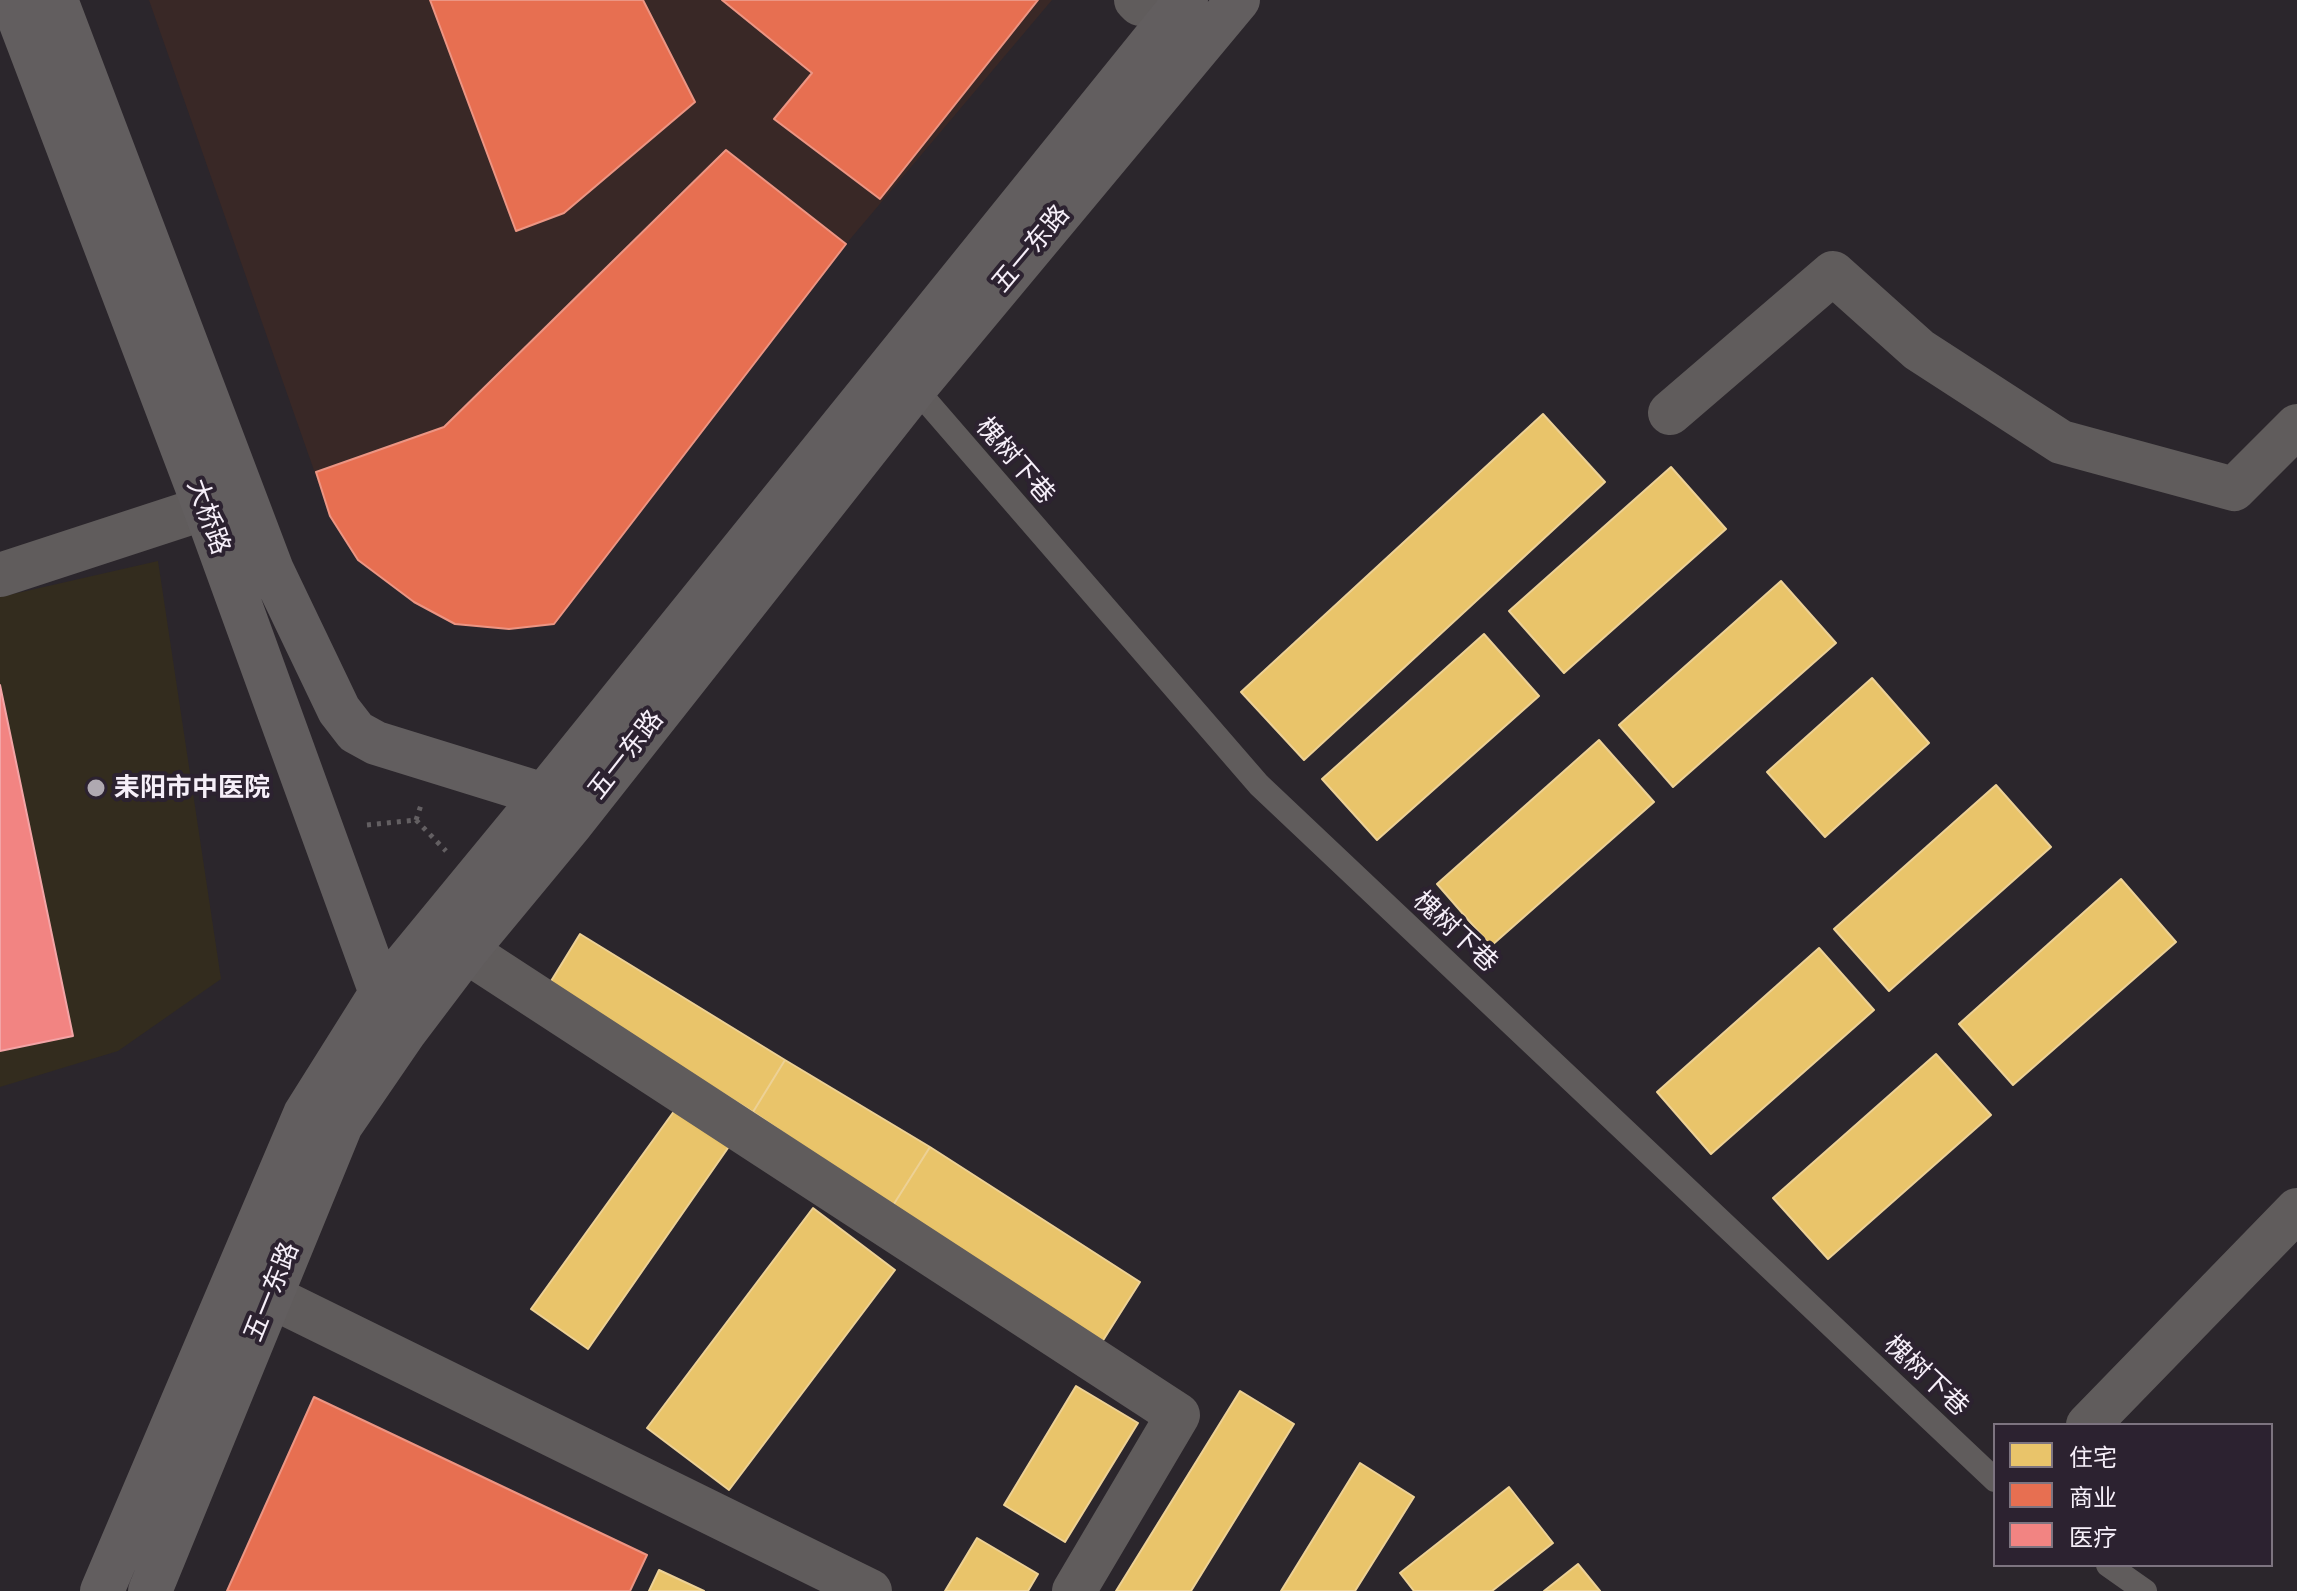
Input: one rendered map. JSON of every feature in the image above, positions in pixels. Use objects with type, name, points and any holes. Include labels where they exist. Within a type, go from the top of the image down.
[{"type":"main road","name":"大桥路","points":[[12,0],[223,500],[285,598],[339,710],[356,732],[376,743],[558,809]]},
{"type":"main road","name":"大桥路","points":[[56,0],[223,500],[381,993],[404,1033]]},
{"type":"main road","name":"五一东路","points":[[150,1591],[341,1125],[404,1033],[466,951],[558,809],[1186,0]]},
{"type":"main road","name":"五一东路","points":[[102,1591],[305,1114],[381,993],[558,809],[1238,0]]},
{"type":"street","points":[[1670,413],[1833,273],[1919,350],[2061,442],[2234,489],[2297,426]]},
{"type":"street","points":[[0,575],[223,500]]},
{"type":"street","points":[[466,951],[1178,1415],[1074,1591]]},
{"type":"street","points":[[2090,1423],[2297,1210]]},
{"type":"street","points":[[270,1296],[870,1591]]},
{"type":"lane","name":"槐树下巷","points":[[915,388],[1275,801],[1993,1478]]},
{"type":"lane","points":[[2111,1567],[2145,1591]]},
{"type":"path","points":[[367,825],[416,820],[447,853]]},
{"type":"shaded area","points":[[149,0],[1052,0],[846,244],[554,624],[509,629],[455,624],[414,602],[358,560],[330,516]]},
{"type":"shaded area","name":"耒阳市中医院","points":[[158,561],[221,979],[118,1051],[0,1087],[0,597]]},
{"type":"building: 住宅","points":[[1543,414],[1605,482],[1304,760],[1241,692]]},
{"type":"building: 住宅","points":[[1671,467],[1726,529],[1564,673],[1509,611]]},
{"type":"building: 住宅","points":[[1781,581],[1836,643],[1673,787],[1619,725]]},
{"type":"building: 住宅","points":[[1484,634],[1539,696],[1377,840],[1322,779]]},
{"type":"building: 住宅","points":[[1872,678],[1929,743],[1825,837],[1767,772]]},
{"type":"building: 住宅","points":[[1599,740],[1654,802],[1491,946],[1437,884]]},
{"type":"building: 住宅","points":[[1996,785],[2051,847],[1889,991],[1834,929]]},
{"type":"building: 住宅","points":[[2121,879],[2176,942],[2013,1085],[1959,1024]]},
{"type":"building: 住宅","points":[[580,934],[785,1060],[753,1112],[548,986]]},
{"type":"building: 住宅","points":[[1819,948],[1874,1010],[1711,1154],[1657,1092]]},
{"type":"building: 住宅","points":[[1936,1054],[1991,1115],[1828,1259],[1773,1198]]},
{"type":"building: 住宅","points":[[785,1060],[930,1147],[892,1207],[753,1112]]},
{"type":"building: 住宅","points":[[698,1078],[753,1112],[588,1349],[531,1309]]},
{"type":"building: 住宅","points":[[930,1147],[1140,1282],[1102,1342],[892,1207]]},
{"type":"building: 住宅","points":[[813,1208],[895,1270],[729,1490],[647,1428]]},
{"type":"building: 住宅","points":[[1076,1386],[1138,1423],[1065,1542],[1004,1505]]},
{"type":"building: 住宅","points":[[1240,1391],[1294,1424],[1191,1591],[1116,1591]]},
{"type":"building: 住宅","points":[[1360,1463],[1414,1497],[1355,1591],[1281,1591]]},
{"type":"building: 住宅","points":[[1509,1487],[1553,1543],[1492,1591],[1414,1591],[1400,1573]]},
{"type":"building: 住宅","points":[[977,1538],[1038,1574],[1028,1591],[945,1591]]},
{"type":"building: 住宅","points":[[1578,1564],[1600,1591],[1544,1591]]},
{"type":"building: 住宅","points":[[659,1570],[704,1591],[649,1591]]},
{"type":"building: 商业","points":[[430,0],[643,0],[695,102],[564,213],[516,231]]},
{"type":"building: 商业","points":[[722,0],[1038,0],[880,199],[774,119],[812,73]]},
{"type":"building: 商业","points":[[726,150],[846,244],[554,624],[509,629],[455,624],[414,602],[358,560],[330,516],[316,472],[444,427]]},
{"type":"building: 商业","points":[[314,1397],[647,1555],[630,1591],[227,1591]]},
{"type":"building: 医疗","points":[[0,685],[73,1036],[0,1051]]},
{"type":"place","name":"耒阳市中医院","points":[[96,788]]}]
